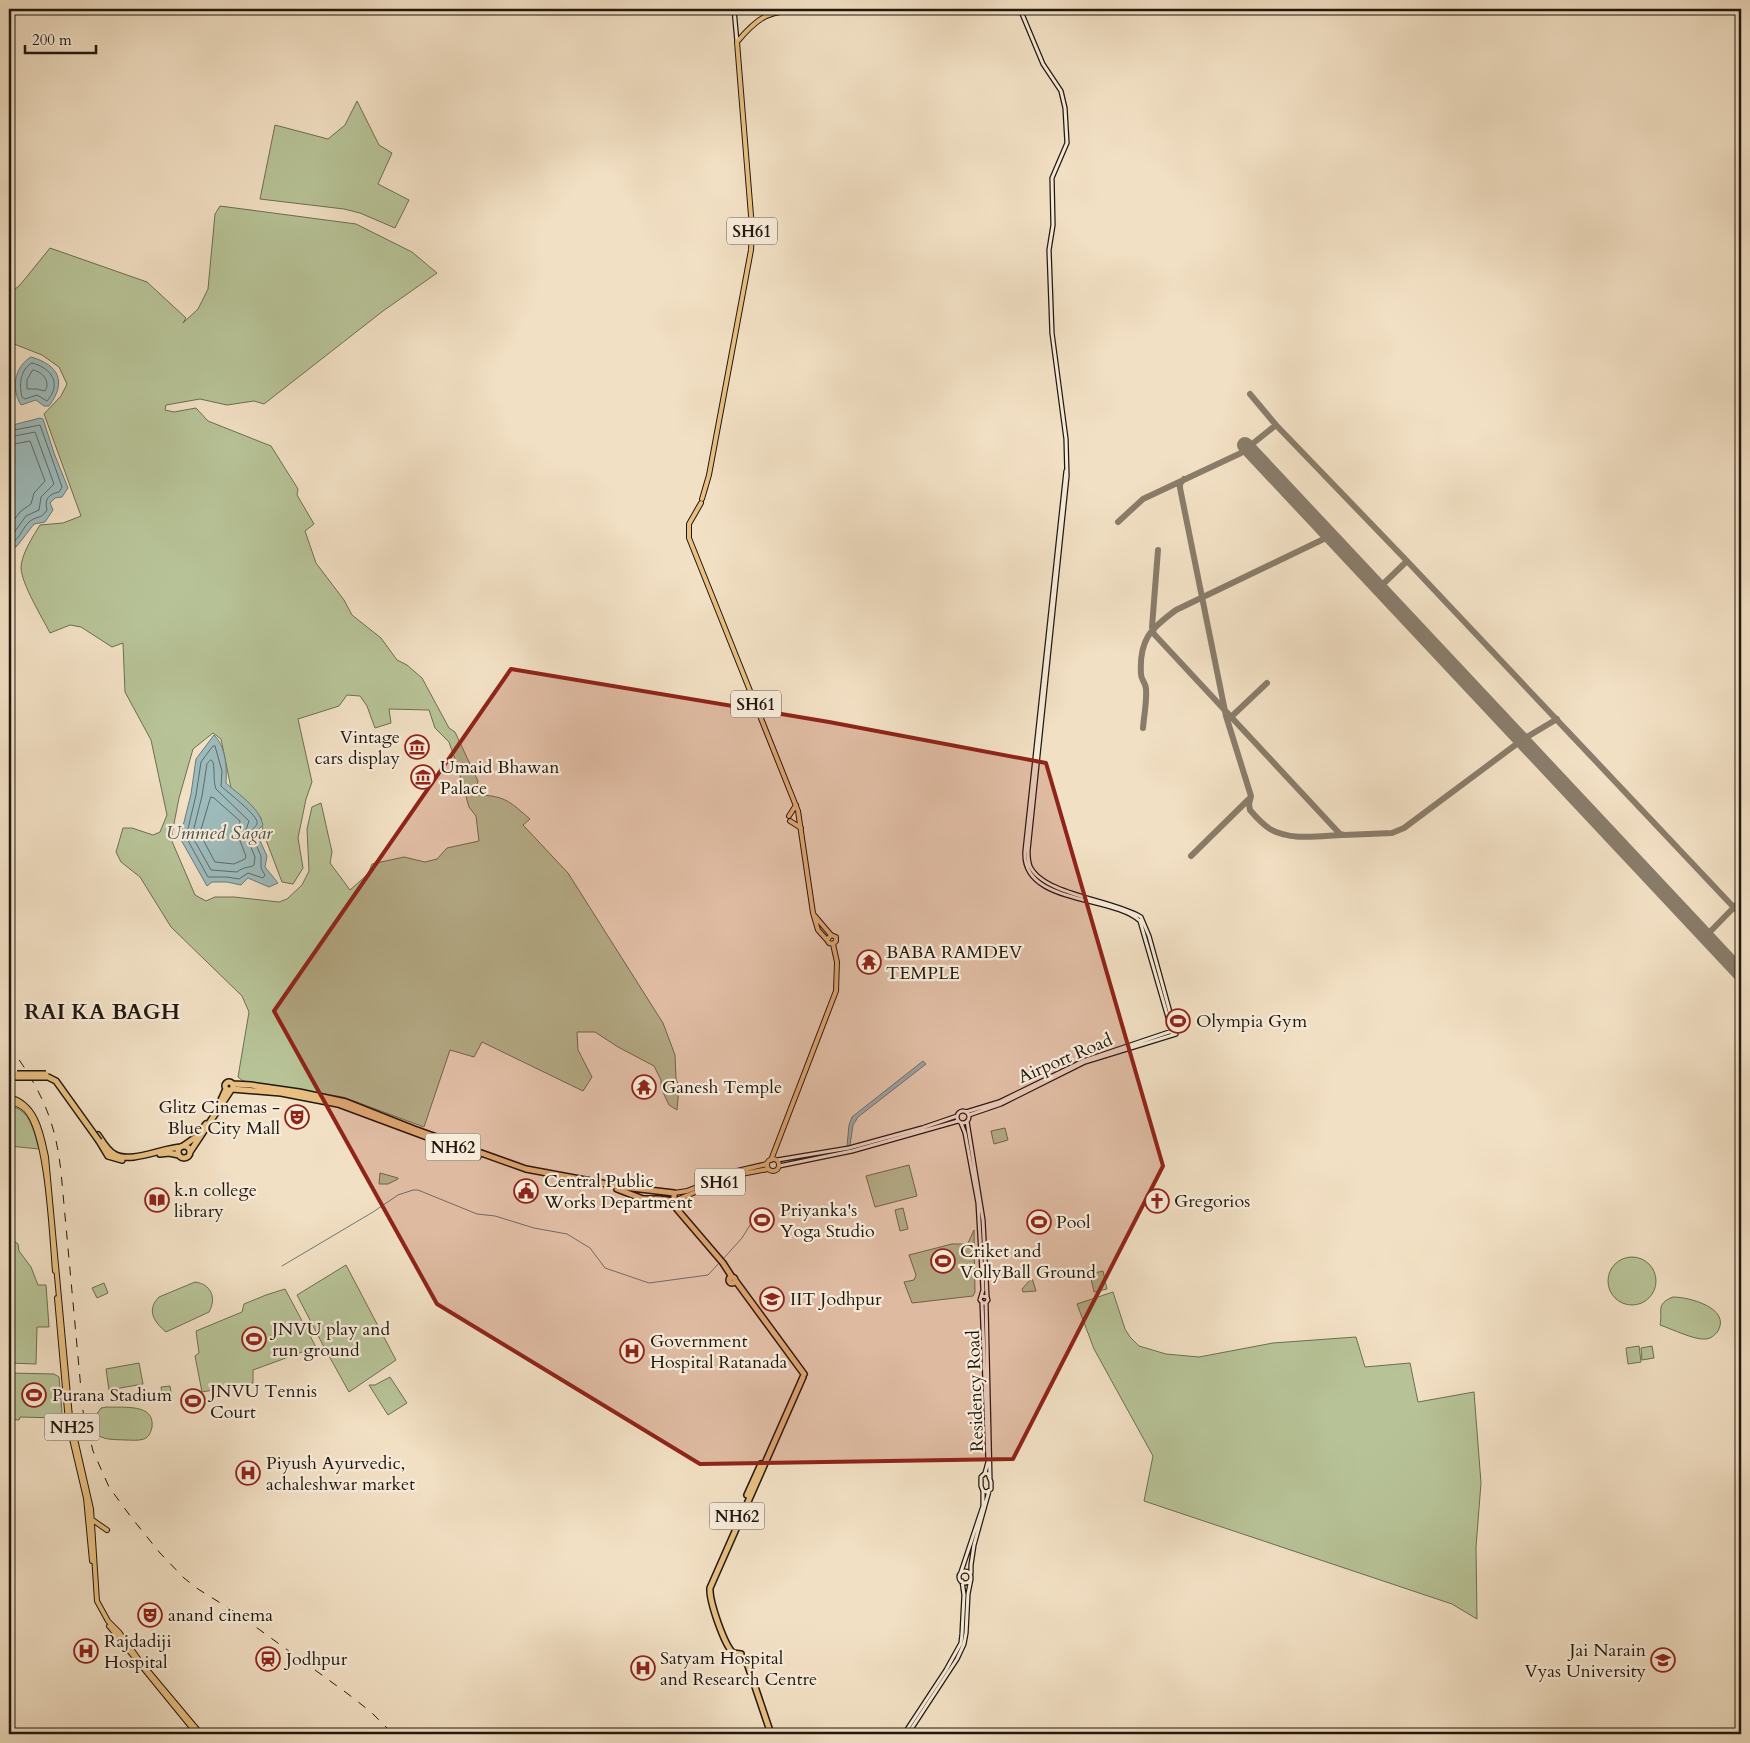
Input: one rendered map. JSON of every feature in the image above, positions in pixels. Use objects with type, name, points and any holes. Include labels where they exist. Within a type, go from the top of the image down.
[{"type":"highway","points":[[9,1075],[48,1074],[57,1078],[100,1140],[112,1153],[124,1158],[182,1146],[187,1146],[190,1152]]},
{"type":"highway","points":[[100,1140],[108,1156],[120,1160],[166,1153],[186,1158],[231,1088]]},
{"type":"highway","points":[[179,1155],[178,1151],[201,1131],[231,1088]]},
{"type":"highway","name":"NH62","points":[[231,1088],[284,1090],[346,1102],[406,1127],[526,1169],[622,1187],[674,1193]]},
{"type":"highway","name":"NH62","points":[[231,1088],[274,1092],[338,1104],[415,1134],[519,1170],[614,1188],[643,1199],[674,1201],[676,1208],[723,1263],[803,1375],[728,1535],[706,1592],[728,1653],[735,1655],[736,1660],[741,1660],[744,1664],[770,1734]]},
{"type":"highway","points":[[674,1193],[674,1201]]},
{"type":"highway","name":"NH62","points":[[667,1200],[733,1279]]},
{"type":"main road","points":[[734,9],[737,42]]},
{"type":"main road","points":[[737,42],[754,23],[766,16],[779,12],[809,9]]},
{"type":"main road","name":"Airport Road","points":[[774,1160],[849,1148],[922,1128],[956,1116],[960,1111],[967,1113],[1007,1101],[1085,1062],[1174,1033],[1149,936],[1141,917],[1122,908],[1068,892],[1045,882],[1033,871],[1028,860],[1066,486],[1066,438],[1052,333],[1049,250],[1054,225],[1052,178],[1067,143],[1065,108],[1061,91],[1043,64],[1020,9]]},
{"type":"main road","name":"SH61","points":[[737,42],[752,228],[751,250],[713,456],[702,501],[689,524],[689,538],[796,805],[813,913],[818,930],[829,943],[833,944]]},
{"type":"main road","points":[[796,805],[790,818],[801,828]]},
{"type":"main road","name":"SH61","points":[[674,1193],[693,1189],[737,1171],[767,1164],[774,1160],[776,1145],[836,991],[836,962],[833,944],[836,939],[813,913]]},
{"type":"main road","points":[[827,940],[831,935]]},
{"type":"main road","name":"NH25","points":[[9,1097],[23,1103],[31,1112],[39,1130],[46,1157],[70,1417],[92,1519],[96,1595],[99,1607],[108,1621],[119,1632],[201,1734]]},
{"type":"main road","name":"NH25","points":[[9,1101],[20,1105],[30,1117],[43,1157],[68,1422],[88,1511],[94,1601],[102,1617],[197,1734]]},
{"type":"main road","points":[[956,1116],[965,1133],[978,1203],[984,1296],[988,1298],[984,1303],[980,1298],[984,1296],[983,1220],[967,1113]]},
{"type":"main road","points":[[774,1160],[779,1166],[852,1151],[959,1122],[967,1122]]},
{"type":"main road","name":"SH61","points":[[767,1164],[768,1169]]},
{"type":"main road","name":"SH61","points":[[674,1201],[736,1175],[768,1169],[775,1172],[779,1166]]},
{"type":"main road","name":"Residency Road","points":[[951,1664],[962,1634],[964,1595],[962,1581],[959,1577],[983,1506],[981,1480],[988,1462],[984,1303]]},
{"type":"main road","name":"Residency Road","points":[[951,1664],[961,1651],[965,1640],[968,1594],[971,1579],[970,1565],[991,1485],[984,1303]]},
{"type":"main road","name":"Residency Road","points":[[985,1473],[988,1474],[990,1479]]},
{"type":"main road","points":[[983,1491],[989,1491]]},
{"type":"main road","points":[[92,1519],[107,1530]]},
{"type":"main road","points":[[962,1572],[965,1570],[971,1573]]},
{"type":"main road","points":[[962,1581],[966,1583],[971,1579]]},
{"type":"main road","points":[[906,1734],[951,1664]]},
{"type":"highlighted area","points":[[511,669],[829,722],[1046,763],[1163,1166],[1013,1459],[700,1464],[437,1304],[274,1011]]},
{"type":"green space","points":[[357,101],[379,145],[392,153],[378,184],[409,200],[395,228],[360,213],[344,209],[260,199],[275,125],[328,139],[345,125]]},
{"type":"green space","points":[[220,206],[356,224],[412,252],[437,273],[383,311],[264,404],[254,401],[227,405],[200,399],[166,405],[165,410],[174,412],[196,408],[208,421],[271,446],[298,489],[297,495],[314,524],[305,531],[316,563],[344,600],[352,615],[381,638],[397,660],[407,665],[422,678],[449,728],[455,732],[478,781],[476,787],[479,795],[496,797],[507,801],[530,819],[523,825],[568,873],[663,1023],[675,1055],[676,1079],[679,1086],[677,1110],[669,1105],[661,1088],[661,1080],[654,1066],[618,1047],[595,1032],[577,1032],[578,1050],[592,1077],[583,1091],[482,1042],[474,1057],[450,1050],[424,1127],[343,1097],[243,1081],[238,1077],[249,1012],[242,996],[171,927],[140,877],[121,862],[116,852],[123,828],[132,828],[153,835],[160,832],[167,815],[151,740],[125,692],[123,643],[112,647],[81,627],[70,625],[50,633],[22,575],[23,557],[40,525],[63,523],[81,516],[44,414],[61,396],[67,384],[59,367],[42,355],[9,342],[9,294],[20,285],[50,248],[147,282],[186,318],[183,323],[198,309],[208,289],[215,214]],"holes":[[[347,695],[360,696],[367,706],[375,728],[391,723],[389,709],[429,710],[435,728],[449,742],[469,807],[476,816],[479,841],[447,848],[437,859],[425,862],[404,857],[372,864],[368,874],[350,890],[330,863],[332,852],[321,803],[312,807],[307,829],[309,871],[302,885],[287,899],[279,902],[215,897],[206,901],[195,895],[171,839],[179,798],[193,749],[213,733],[221,739],[231,788],[249,803],[261,818],[263,832],[282,882],[293,884],[303,868],[298,838],[306,799],[312,782],[298,719],[339,706]]]},
{"type":"green space","points":[[9,1106],[22,1111],[27,1116],[33,1128],[39,1149],[9,1146]]},
{"type":"green space","points":[[1005,1128],[1008,1140],[994,1144],[991,1131]]},
{"type":"green space","points":[[909,1165],[917,1196],[875,1207],[866,1176]]},
{"type":"green space","points":[[380,1173],[398,1179],[388,1184],[379,1184]]},
{"type":"green space","points":[[903,1208],[908,1229],[900,1231],[895,1210]]},
{"type":"green space","name":"Criket and VollyBall Ground","points":[[974,1230],[975,1292],[973,1296],[912,1303],[904,1282],[914,1280],[916,1275],[909,1255],[952,1244],[968,1243]]},
{"type":"green space","points":[[9,1240],[13,1240],[18,1244],[19,1251],[31,1267],[38,1285],[46,1285],[49,1327],[37,1327],[36,1364],[9,1363]]},
{"type":"green space","points":[[1632,1257],[1641,1259],[1649,1264],[1654,1272],[1656,1281],[1654,1290],[1649,1298],[1641,1303],[1632,1305],[1623,1303],[1615,1298],[1610,1290],[1608,1281],[1610,1272],[1615,1264],[1623,1259]]},
{"type":"green space","points":[[346,1265],[396,1360],[349,1392],[297,1295]]},
{"type":"green space","points":[[1103,1271],[1107,1289],[1094,1292],[1090,1274]]},
{"type":"green space","points":[[1032,1278],[1036,1291],[1023,1292],[1022,1289]]},
{"type":"green space","points":[[195,1282],[201,1283],[211,1293],[212,1302],[209,1312],[166,1332],[153,1316],[152,1311],[155,1302],[159,1297]]},
{"type":"green space","points":[[104,1283],[108,1293],[97,1298],[92,1288]]},
{"type":"green space","name":"JNVU play and run ground","points":[[285,1289],[316,1347],[253,1370],[253,1383],[202,1392],[195,1356],[199,1353],[196,1331],[242,1312],[244,1304]]},
{"type":"green space","points":[[1113,1292],[1125,1329],[1130,1337],[1139,1346],[1166,1354],[1199,1357],[1273,1343],[1356,1337],[1365,1367],[1410,1363],[1418,1402],[1474,1392],[1481,1483],[1476,1547],[1477,1619],[1452,1604],[1144,1501],[1153,1456],[1094,1349],[1077,1304]]},
{"type":"green space","points":[[1673,1297],[1689,1299],[1714,1310],[1719,1316],[1718,1331],[1711,1338],[1700,1339],[1660,1325],[1662,1305]]},
{"type":"green space","points":[[1639,1346],[1641,1362],[1628,1364],[1626,1348]]},
{"type":"green space","points":[[1652,1346],[1654,1358],[1642,1360],[1641,1348]]},
{"type":"green space","points":[[139,1363],[143,1384],[109,1390],[106,1369]]},
{"type":"green space","name":"Purana Stadium","points":[[9,1373],[54,1374],[59,1377],[62,1412],[59,1418],[20,1417],[19,1420],[9,1419]]},
{"type":"green space","points":[[390,1377],[407,1403],[388,1415],[369,1385],[375,1385]]},
{"type":"green space","points":[[170,1386],[172,1399],[163,1401],[161,1387]]},
{"type":"green space","name":"JNVU Tennis Court","points":[[199,1394],[201,1406],[187,1408],[185,1397]]},
{"type":"green space","points":[[129,1407],[143,1410],[152,1419],[150,1434],[144,1439],[137,1440],[107,1439],[98,1435],[95,1431],[94,1418],[101,1408]]},
{"type":"water","points":[[31,357],[41,360],[48,365],[57,376],[59,382],[58,389],[49,406],[44,406],[36,400],[21,405],[18,399],[15,385],[18,372],[25,361]]},
{"type":"water","points":[[40,418],[43,419],[68,488],[62,497],[55,498],[50,503],[53,510],[45,522],[34,524],[17,546],[9,548],[9,426]]},
{"type":"water","name":"Ummed Sagar","points":[[214,735],[223,751],[226,765],[226,783],[253,807],[261,819],[263,825],[256,832],[267,856],[265,867],[278,883],[269,887],[248,878],[241,885],[227,882],[212,882],[207,886],[180,838],[191,794],[196,759]]},
{"type":"water","points":[[923,1061],[926,1064],[858,1117],[853,1125],[850,1145],[847,1146],[849,1125],[852,1117]]},
{"type":"waterway","points":[[282,1266],[398,1195],[413,1190],[418,1190],[477,1214],[495,1216],[534,1228],[567,1234],[590,1248],[605,1268],[649,1283],[708,1275],[720,1262]]},
{"type":"waterway","points":[[723,1259],[742,1238],[758,1212]]},
{"type":"taxiway","points":[[1250,394],[1276,425],[1741,915]]},
{"type":"taxiway","points":[[1118,522],[1143,499],[1241,453],[1276,425]]},
{"type":"taxiway","points":[[1184,479],[1180,484],[1180,488],[1226,716],[1251,796],[1250,810],[1267,827],[1278,833],[1305,837],[1342,835]]},
{"type":"taxiway","points":[[1143,728],[1146,687],[1141,676],[1142,652],[1148,636],[1159,623],[1176,610],[1330,536]]},
{"type":"taxiway","points":[[1158,550],[1152,627],[1154,634],[1340,834],[1392,833],[1404,828],[1522,740],[1557,719]]},
{"type":"taxiway","points":[[1379,588],[1407,561]]},
{"type":"taxiway","points":[[1231,717],[1267,683]]},
{"type":"taxiway","points":[[1191,856],[1250,798]]},
{"type":"taxiway","points":[[1706,936],[1741,900]]},
{"type":"runway","points":[[1245,445],[1741,974]]},
{"type":"railway","points":[[9,1045],[37,1090],[55,1135],[61,1172],[83,1411],[93,1451],[109,1487],[160,1553],[184,1578],[238,1614],[348,1694],[371,1712],[393,1734]]},
{"type":"place","name":"Vintage cars display","points":[[417,747]]},
{"type":"place","name":"Umaid Bhawan Palace","points":[[423,777]]},
{"type":"place","name":"BABA RAMDEV TEMPLE","points":[[869,962]]},
{"type":"place","name":"Olympia Gym","points":[[1178,1021]]},
{"type":"place","name":"Ganesh Temple","points":[[644,1087]]},
{"type":"place","name":"Glitz Cinemas - Blue City Mall","points":[[297,1117]]},
{"type":"place","name":"Central Public Works Department","points":[[526,1191]]},
{"type":"place","name":"k.n college library","points":[[157,1200]]},
{"type":"place","name":"Gregorios","points":[[1157,1201]]},
{"type":"place","name":"Priyanka's Yoga Studio","points":[[762,1220]]},
{"type":"place","name":"Pool","points":[[1039,1222]]},
{"type":"place","name":"Criket and VollyBall Ground","points":[[943,1261]]},
{"type":"place","name":"IIT Jodhpur","points":[[772,1299]]},
{"type":"place","name":"JNVU play and run ground","points":[[254,1339]]},
{"type":"place","name":"Government Hospital Ratanada","points":[[632,1351]]},
{"type":"place","name":"Purana Stadium","points":[[34,1395]]},
{"type":"place","name":"JNVU Tennis Court","points":[[193,1401]]},
{"type":"place","name":"Piyush Ayurvedic, achaleshwar market","points":[[248,1473]]},
{"type":"place","name":"anand cinema","points":[[150,1615]]},
{"type":"place","name":"Rajdadiji Hospital","points":[[86,1651]]},
{"type":"place","name":"Jodhpur","points":[[268,1659]]},
{"type":"place","name":"Jai Narain Vyas University","points":[[1663,1660]]},
{"type":"place","name":"Satyam Hospital and Research Centre","points":[[643,1668]]},
{"type":"district","name":"RAI KA BAGH","points":[[102,1011]]}]
